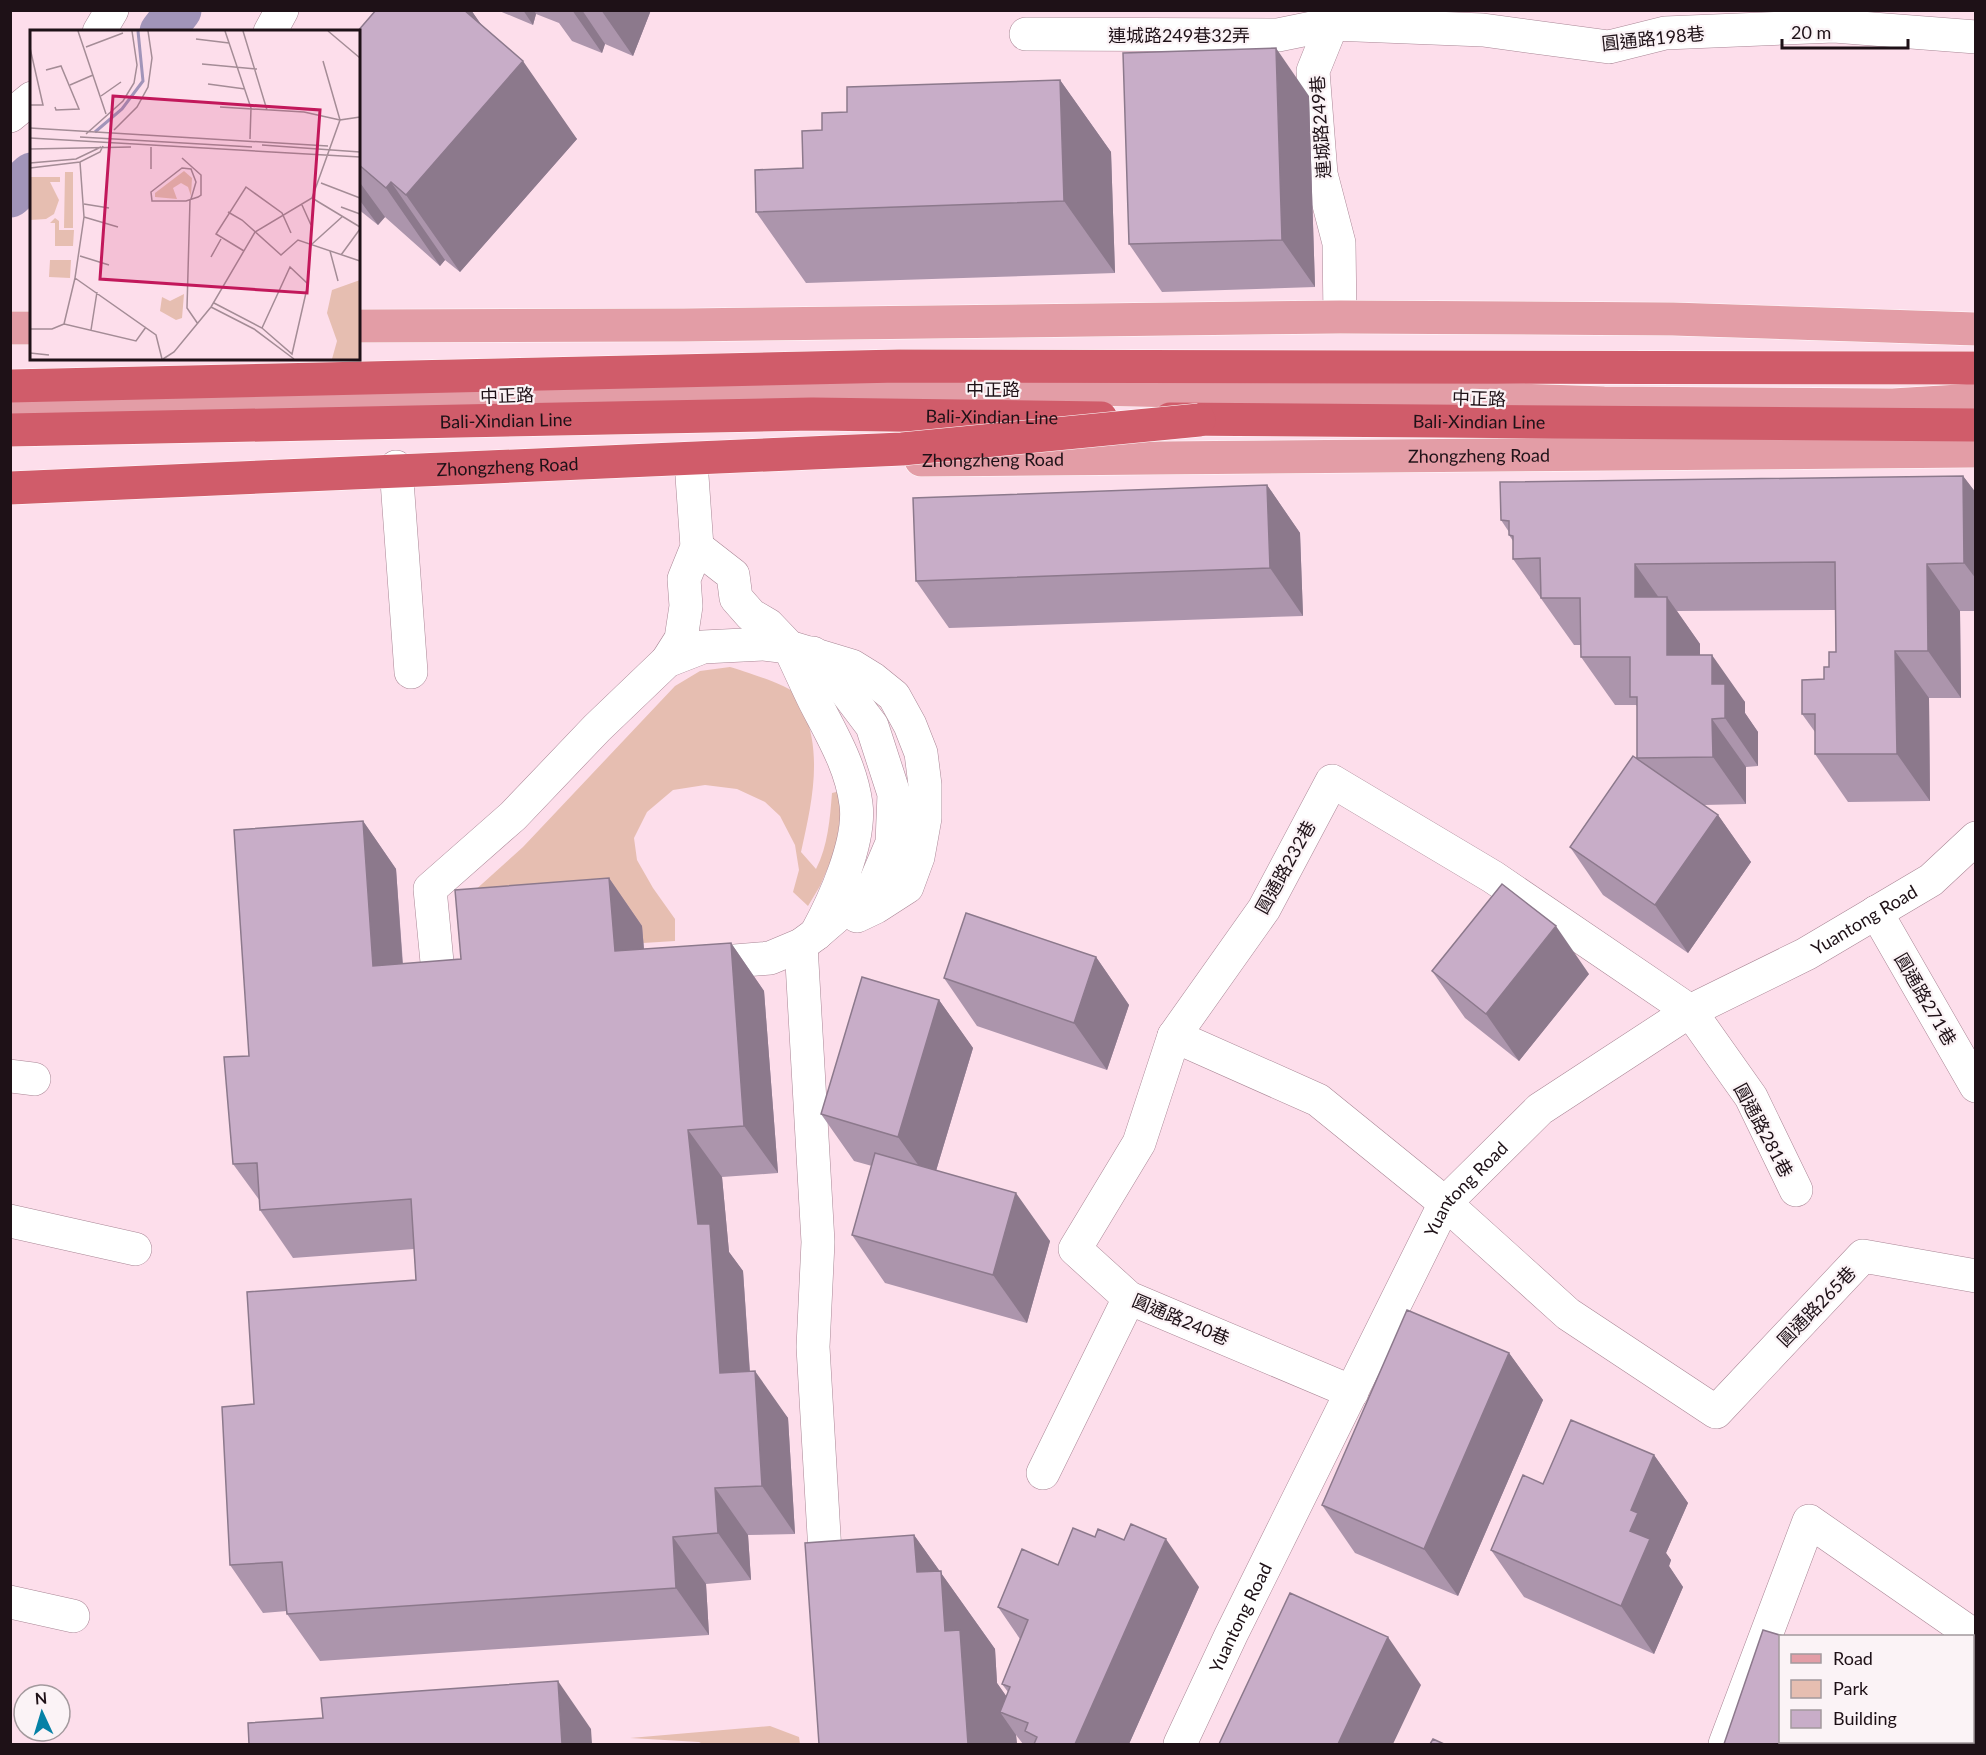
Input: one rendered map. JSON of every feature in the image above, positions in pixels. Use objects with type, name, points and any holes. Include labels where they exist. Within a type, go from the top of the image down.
[{"type":"highway","points":[[11,406],[899,366],[1976,368]]},
{"type":"highway","name":"Bali-Xindian Line","points":[[11,406],[1199,420],[1976,425]]},
{"type":"highway","points":[[10,488],[902,449],[1199,420]]},
{"type":"main road","points":[[360,326],[673,325],[1340,317],[1673,319],[1976,329]]},
{"type":"main road","points":[[10,328],[30,328]]},
{"type":"main road","name":"中正路","points":[[11,406],[643,392],[1058,389],[1309,393],[1627,403],[1893,405],[1976,400]]},
{"type":"main road","name":"Zhongzheng Road","points":[[10,481],[396,467],[692,462],[1976,451]]},
{"type":"street","points":[[100,30],[112,10]]},
{"type":"street","points":[[271,30],[282,10]]},
{"type":"street","name":"圓通路198巷","points":[[1329,17],[1479,20],[1609,46],[1665,33],[1834,26],[1976,37]]},
{"type":"street","name":"連城路249巷32弄","points":[[1026,34],[1278,35],[1329,17]]},
{"type":"street","name":"連城路249巷","points":[[1329,17],[1313,71],[1321,174],[1339,243],[1340,317]]},
{"type":"street","points":[[10,116],[30,100]]},
{"type":"street","points":[[492,979],[439,983],[430,889],[513,816],[597,728],[667,661],[681,639],[686,606],[684,579],[697,547],[692,462]]},
{"type":"street","points":[[396,467],[411,672]]},
{"type":"street","points":[[697,547],[733,575],[736,598],[752,615],[801,650],[815,702],[830,727],[849,771],[856,806],[854,841],[833,902],[808,940],[818,1242],[813,1347],[829,1616]]},
{"type":"street","points":[[667,661],[703,647],[764,644],[801,650],[852,666],[894,696],[910,725],[921,753],[926,785],[925,818],[918,857],[907,887],[876,907],[770,958],[668,966]]},
{"type":"street","name":"圓通路232巷","points":[[1174,1036],[1264,909],[1332,781],[1493,877],[1690,1011]]},
{"type":"street","name":"Yuantong Road","points":[[1180,1744],[1231,1635],[1445,1203],[1540,1109],[1690,1011],[1806,954],[1931,880],[1975,840]]},
{"type":"street","name":"圓通路271巷","points":[[1876,912],[1976,1086]]},
{"type":"street","name":"圓通路281巷","points":[[1690,1011],[1751,1097],[1796,1190]]},
{"type":"street","points":[[1174,1036],[1318,1101],[1445,1203]]},
{"type":"street","name":"圓通路240巷","points":[[1174,1036],[1139,1143],[1075,1249],[1129,1298],[1352,1392]]},
{"type":"street","name":"圓通路265巷","points":[[1445,1203],[1568,1314],[1716,1412],[1863,1256],[1976,1276]]},
{"type":"street","points":[[10,1221],[135,1249]]},
{"type":"street","points":[[1043,1473],[1129,1298]]},
{"type":"street","points":[[1725,1744],[1809,1521],[1973,1635]]},
{"type":"street","points":[[10,1602],[73,1616]]},
{"type":"green space","points":[[730,667],[785,687],[799,699],[810,729],[814,764],[811,800],[801,852],[816,869],[826,841],[832,793],[845,790],[835,851],[820,886],[808,906],[793,892],[799,870],[795,845],[780,816],[765,802],[737,789],[705,785],[673,790],[647,812],[634,838],[637,860],[675,919],[675,941],[579,947],[462,902],[523,847],[675,686],[700,671]]},
{"type":"green space","points":[[770,1726],[799,1737],[800,1744],[703,1744],[630,1738]]},
{"type":"building","points":[[376,10],[464,10],[523,61],[406,195],[391,182],[386,188],[360,166],[359,30]]},
{"type":"building","points":[[1276,48],[1282,240],[1129,244],[1123,53]]},
{"type":"building","points":[[1060,80],[1064,201],[756,212],[755,170],[803,168],[802,131],[822,130],[822,113],[847,112],[847,87]]},
{"type":"building","points":[[1963,476],[1964,563],[1927,564],[1928,651],[1895,651],[1897,754],[1815,754],[1815,714],[1802,714],[1802,680],[1824,679],[1824,667],[1829,667],[1829,652],[1836,652],[1835,562],[1635,564],[1635,597],[1667,597],[1667,655],[1712,655],[1712,684],[1725,684],[1725,718],[1712,719],[1713,757],[1637,758],[1637,697],[1630,697],[1630,657],[1581,657],[1580,598],[1541,598],[1540,558],[1513,559],[1513,536],[1509,535],[1509,521],[1501,520],[1500,482]]},
{"type":"building","points":[[1267,485],[1270,568],[916,581],[913,498]]},
{"type":"building","points":[[1633,756],[1718,815],[1655,905],[1570,847]]},
{"type":"building","points":[[363,821],[373,966],[461,959],[455,890],[609,878],[615,951],[731,943],[744,1126],[688,1130],[698,1224],[710,1224],[720,1373],[755,1371],[762,1486],[715,1488],[718,1533],[673,1537],[676,1588],[287,1614],[282,1562],[230,1565],[222,1407],[254,1404],[247,1292],[416,1280],[411,1199],[260,1210],[257,1163],[233,1164],[224,1057],[249,1056],[234,830]]},
{"type":"building","points":[[1502,884],[1556,926],[1486,1014],[1432,971]]},
{"type":"building","points":[[966,913],[1096,957],[1074,1023],[944,978]]},
{"type":"building","points":[[862,977],[939,1000],[898,1137],[821,1114]]},
{"type":"building","points":[[875,1153],[1016,1193],[993,1275],[852,1235]]},
{"type":"building","points":[[1407,1310],[1509,1353],[1424,1549],[1322,1505]]},
{"type":"building","points":[[1571,1420],[1654,1455],[1631,1510],[1638,1513],[1630,1531],[1650,1539],[1621,1606],[1491,1550],[1523,1475],[1543,1484]]},
{"type":"building","points":[[1131,1524],[1166,1539],[1075,1744],[1034,1744],[1037,1737],[1025,1731],[1028,1723],[1000,1712],[1010,1687],[1002,1684],[1028,1620],[998,1607],[1022,1549],[1058,1565],[1073,1528],[1095,1537],[1098,1529],[1124,1540]]},
{"type":"building","points":[[914,1535],[917,1572],[941,1571],[945,1631],[960,1630],[968,1744],[819,1744],[805,1543]]},
{"type":"building","points":[[1290,1593],[1388,1637],[1338,1744],[1219,1744]]},
{"type":"building","points":[[1763,1630],[1780,1635],[1779,1743],[1858,1743],[1858,1744],[1724,1744]]},
{"type":"building","points":[[1974,1659],[1976,1659],[1976,1744],[1953,1744],[1974,1743]]},
{"type":"building","points":[[558,1681],[562,1744],[249,1744],[248,1723],[323,1718],[321,1698]]},
{"type":"building","points":[[1433,1739],[1444,1744],[1430,1744]]},
{"type":"waterway","points":[[164,30],[179,10]]},
{"type":"waterway","points":[[10,195],[30,177]]}]
